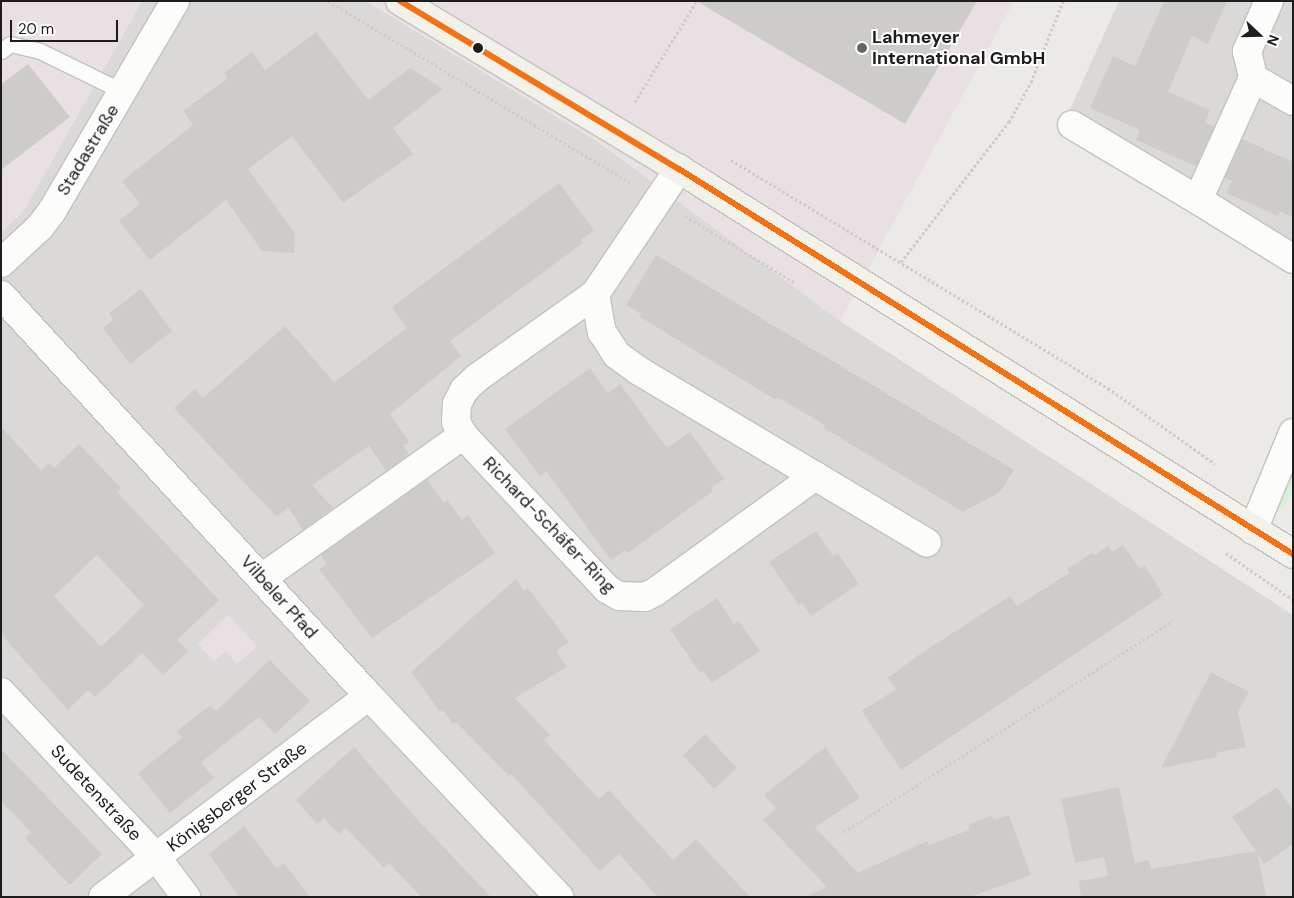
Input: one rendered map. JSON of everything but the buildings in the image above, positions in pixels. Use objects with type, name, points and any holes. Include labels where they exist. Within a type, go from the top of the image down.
[{"type":"street","name":"Stadastraße","points":[[1,263],[40,227],[52,211],[175,1]]},
{"type":"street","points":[[400,1],[679,169],[1054,402],[1293,554]]},
{"type":"street","points":[[1198,200],[1254,78],[1247,51],[1269,1]]},
{"type":"street","points":[[1254,78],[1293,101]]},
{"type":"street","points":[[1072,125],[1293,259]]},
{"type":"street","name":"Richard-Schäfer-Ring","points":[[679,169],[657,199],[595,294],[478,377],[464,390],[457,404],[456,422],[463,435],[607,589],[619,596],[645,597],[656,592],[815,476]]},
{"type":"street","points":[[595,294],[602,332],[617,354],[638,371],[928,543]]},
{"type":"street","name":"Vilbeler Pfad","points":[[1,295],[369,696],[559,897]]},
{"type":"street","points":[[1253,530],[1293,433]]},
{"type":"street","points":[[262,578],[463,435]]},
{"type":"street","name":"Sudetenstraße","points":[[1,692],[157,858],[186,897]]},
{"type":"street","name":"Königsberger Straße","points":[[103,897],[369,696]]},
{"type":"lane","points":[[1,51],[10,44],[40,51],[122,91]]},
{"type":"path","points":[[328,1],[802,288]]},
{"type":"path","points":[[901,262],[1009,122],[1031,82],[1063,1]]},
{"type":"path","points":[[635,102],[696,2]]},
{"type":"path","points":[[627,98],[643,107]]},
{"type":"path","points":[[727,158],[1108,388],[1220,468]]},
{"type":"path","points":[[1224,552],[1293,600]]},
{"type":"path","points":[[844,832],[1173,621]]},
{"type":"shaded area","points":[[1,1],[142,1],[23,212],[1,232]]},
{"type":"shaded area","points":[[142,1],[366,1],[600,143],[840,321],[1293,615],[1293,897],[1,897],[1,232],[23,212]]},
{"type":"shaded area","points":[[199,1],[212,1],[230,12],[178,98],[150,82]]},
{"type":"shaded area","points":[[366,1],[1014,1],[840,321],[601,143]]},
{"type":"shaded area","points":[[1119,1],[1293,1],[1293,247],[1068,114]]},
{"type":"shaded area","points":[[647,326],[787,411],[772,435],[633,350]]},
{"type":"shaded area","points":[[806,425],[937,505],[923,527],[792,448]]},
{"type":"shaded area","points":[[228,615],[257,646],[237,664],[226,651],[214,661],[198,644]]},
{"type":"green space","points":[[1293,433],[1293,491],[1283,509],[1265,498]]},
{"type":"transit line","points":[[400,1],[679,169],[1293,554]]},
{"type":"place","name":"Lahmeyer International GmbH","points":[[862,48]]}]
